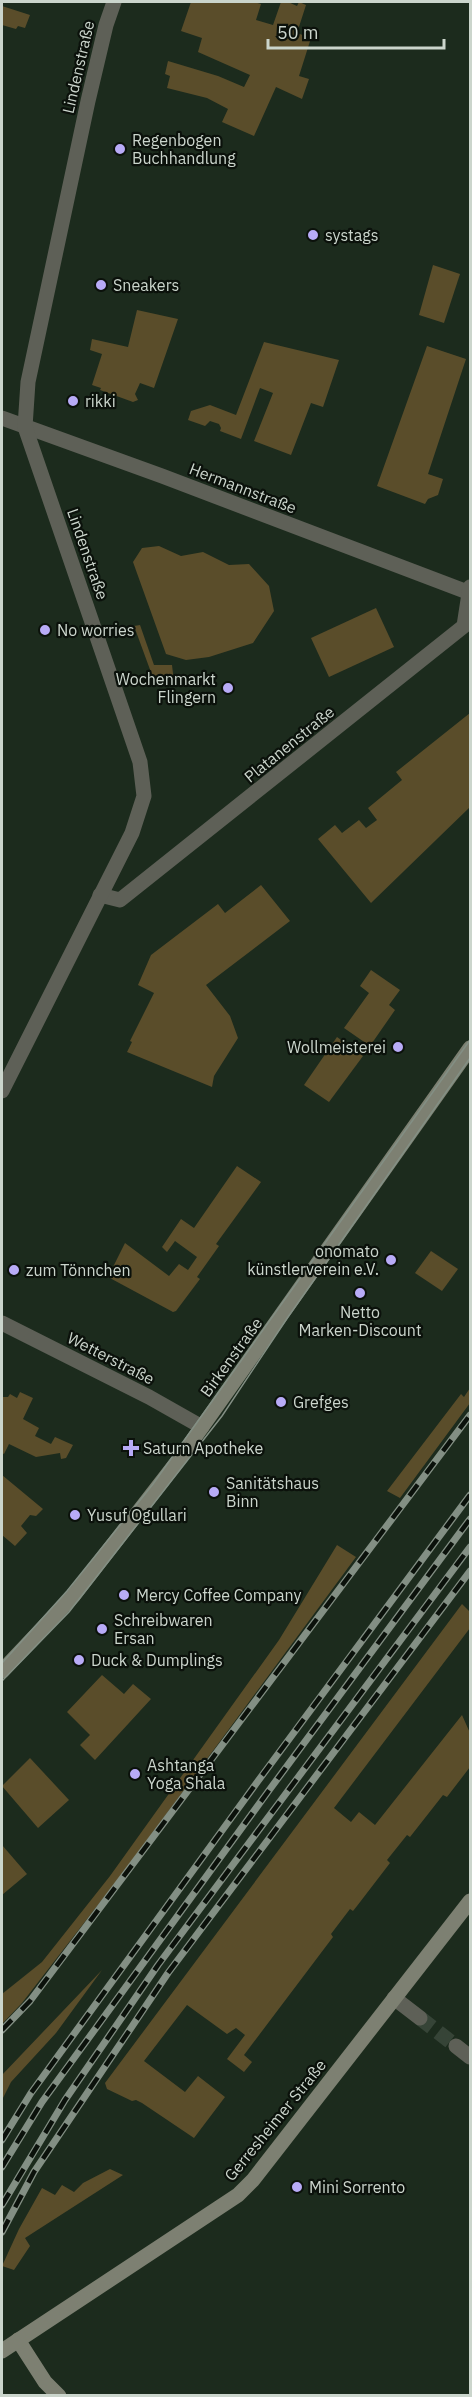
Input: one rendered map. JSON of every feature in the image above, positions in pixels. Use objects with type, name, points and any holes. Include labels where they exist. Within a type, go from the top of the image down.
[{"type":"street","name":"Lindenstraße","points":[[2,1091],[132,833],[144,796],[140,762],[25,427],[28,382],[88,101],[106,25],[114,2]]},
{"type":"street","name":"Hermannstraße","points":[[2,418],[470,591]]},
{"type":"street","name":"Platanenstraße","points":[[100,895],[120,900],[464,626],[470,591]]},
{"type":"street","name":"Birkenstraße","points":[[2,1671],[81,1587],[202,1427],[471,1048]]},
{"type":"street","name":"Wetterstraße","points":[[2,1323],[149,1397],[202,1427]]},
{"type":"street","name":"Gerresheimer Straße","points":[[2,2351],[238,2195],[253,2180],[471,1901]]},
{"type":"street","points":[[394,1998],[420,2018]]},
{"type":"street","points":[[456,2046],[471,2057]]},
{"type":"street","points":[[18,2340],[52,2394]]},
{"type":"shaded area","points":[[191,2],[254,2],[261,4],[256,20],[273,25],[281,2],[297,6],[299,2],[306,5],[297,33],[311,38],[299,76],[309,79],[302,99],[276,87],[254,136],[222,122],[228,109],[207,98],[167,88],[170,76],[165,74],[168,61],[218,76],[244,87],[250,75],[198,52],[202,38],[181,31]]},
{"type":"shaded area","points":[[2,6],[30,15],[25,28],[18,26],[16,29],[2,25]]},
{"type":"shaded area","points":[[433,265],[460,274],[444,323],[419,315]]},
{"type":"shaded area","points":[[137,310],[178,319],[154,388],[140,383],[135,394],[138,400],[133,402],[92,385],[102,354],[90,350],[92,339],[128,347]]},
{"type":"shaded area","points":[[264,342],[339,360],[323,407],[311,403],[291,455],[254,441],[273,393],[260,388],[241,439],[220,431],[219,424],[210,421],[205,426],[188,420],[191,411],[210,405],[236,415]]},
{"type":"shaded area","points":[[427,346],[466,359],[428,474],[443,479],[438,495],[428,499],[425,504],[377,486]]},
{"type":"shaded area","points":[[159,546],[181,556],[203,552],[229,565],[249,564],[269,586],[274,611],[253,643],[209,657],[186,660],[166,654],[133,562],[142,548]]},
{"type":"shaded area","points":[[376,608],[394,647],[329,677],[311,638]]},
{"type":"shaded area","points":[[140,625],[154,665],[172,665],[174,682],[156,686],[134,626]]},
{"type":"shaded area","points":[[470,713],[470,807],[371,903],[318,839],[335,825],[342,833],[359,820],[366,828],[377,820],[368,808],[402,780],[396,772]]},
{"type":"shaded area","points":[[261,885],[290,921],[206,985],[230,1016],[238,1038],[214,1076],[212,1087],[127,1052],[132,1042],[130,1041],[154,993],[138,985],[151,955],[218,904],[225,913]]},
{"type":"shaded area","points":[[371,970],[400,990],[389,1005],[395,1010],[370,1046],[344,1028],[369,993],[360,986]]},
{"type":"shaded area","points":[[337,1037],[363,1056],[329,1102],[304,1085]]},
{"type":"shaded area","points":[[237,1166],[261,1182],[216,1244],[219,1246],[197,1277],[200,1279],[176,1311],[173,1312],[108,1277],[125,1243],[169,1276],[179,1264],[188,1270],[197,1257],[175,1241],[167,1252],[162,1247],[181,1219],[194,1228]]},
{"type":"shaded area","points":[[431,1251],[458,1269],[442,1291],[415,1273]]},
{"type":"shaded area","points":[[470,1388],[470,1403],[400,1498],[387,1491],[461,1394],[464,1397]]},
{"type":"shaded area","points":[[20,1392],[33,1398],[23,1419],[39,1428],[35,1436],[51,1444],[55,1437],[73,1445],[66,1458],[61,1459],[60,1453],[36,1457],[9,1444],[4,1454],[2,1453],[2,1397],[8,1397],[10,1394],[17,1398]]},
{"type":"shaded area","points":[[2,1475],[43,1509],[36,1516],[30,1515],[21,1526],[27,1533],[15,1546],[2,1535]]},
{"type":"shaded area","points":[[337,1545],[356,1557],[125,1870],[22,2003],[2,2024],[2,1994],[42,1962],[110,1876],[279,1640]]},
{"type":"shaded area","points":[[462,1604],[470,1612],[470,1628],[334,1808],[351,1822],[359,1812],[375,1825],[462,1715],[470,1733],[470,1767],[447,1797],[443,1795],[410,1837],[407,1835],[387,1860],[390,1863],[357,1906],[353,1911],[350,1909],[331,1934],[333,1937],[244,2055],[252,2062],[244,2072],[227,2059],[245,2035],[236,2028],[227,2034],[187,2005],[144,2061],[185,2092],[198,2076],[225,2097],[194,2138],[142,2103],[132,2101],[107,2089],[105,2083]]},
{"type":"shaded area","points":[[102,1675],[124,1694],[133,1684],[151,1699],[95,1760],[80,1745],[90,1735],[67,1712]]},
{"type":"shaded area","points":[[30,1758],[69,1800],[38,1828],[2,1786]]},
{"type":"shaded area","points":[[2,1845],[27,1874],[2,1895]]},
{"type":"shaded area","points":[[102,1970],[56,2033],[11,2082],[2,2100],[2,2075]]},
{"type":"shaded area","points":[[110,2169],[123,2175],[25,2238],[30,2246],[14,2270],[2,2266],[42,2188],[55,2195],[62,2185],[74,2192],[83,2183]]},
{"type":"tunnel","points":[[420,2018],[456,2046]]},
{"type":"tram line","points":[[2,1663],[67,1591],[153,1484],[470,1040]]},
{"type":"tram line","points":[[2,1681],[69,1612],[222,1416],[288,1317],[470,1058]]},
{"type":"railway","points":[[2,2030],[30,2001],[470,1415]]},
{"type":"railway","points":[[2,2140],[31,2093],[470,1495]]},
{"type":"railway","points":[[2,2167],[42,2102],[470,1519]]},
{"type":"railway","points":[[2,2205],[65,2100],[158,1965],[470,1547]]},
{"type":"railway","points":[[2,2232],[34,2172],[168,1973],[470,1571]]},
{"type":"place","name":"Regenbogen Buchhandlung","points":[[120,149]]},
{"type":"place","name":"systags","points":[[313,235]]},
{"type":"place","name":"Sneakers","points":[[101,285]]},
{"type":"place","name":"rikki","points":[[73,401]]},
{"type":"place","name":"No worries","points":[[45,630]]},
{"type":"place","name":"Wochenmarkt Flingern","points":[[228,688]]},
{"type":"place","name":"Wollmeisterei","points":[[398,1047]]},
{"type":"place","name":"onomato künstlerverein e.V.","points":[[391,1260]]},
{"type":"place","name":"zum Tönnchen","points":[[14,1270]]},
{"type":"place","name":"Netto Marken-Discount","points":[[360,1293]]},
{"type":"place","name":"Grefges","points":[[281,1402]]},
{"type":"place","name":"Saturn Apotheke","points":[[131,1448]]},
{"type":"place","name":"Sanitätshaus Binn","points":[[214,1492]]},
{"type":"place","name":"Yusuf Ogullari","points":[[75,1515]]},
{"type":"place","name":"Mercy Coffee Company","points":[[124,1595]]},
{"type":"place","name":"Schreibwaren Ersan","points":[[102,1629]]},
{"type":"place","name":"Duck & Dumplings","points":[[79,1660]]},
{"type":"place","name":"Ashtanga Yoga Shala","points":[[135,1774]]},
{"type":"place","name":"Mini Sorrento","points":[[297,2187]]}]
